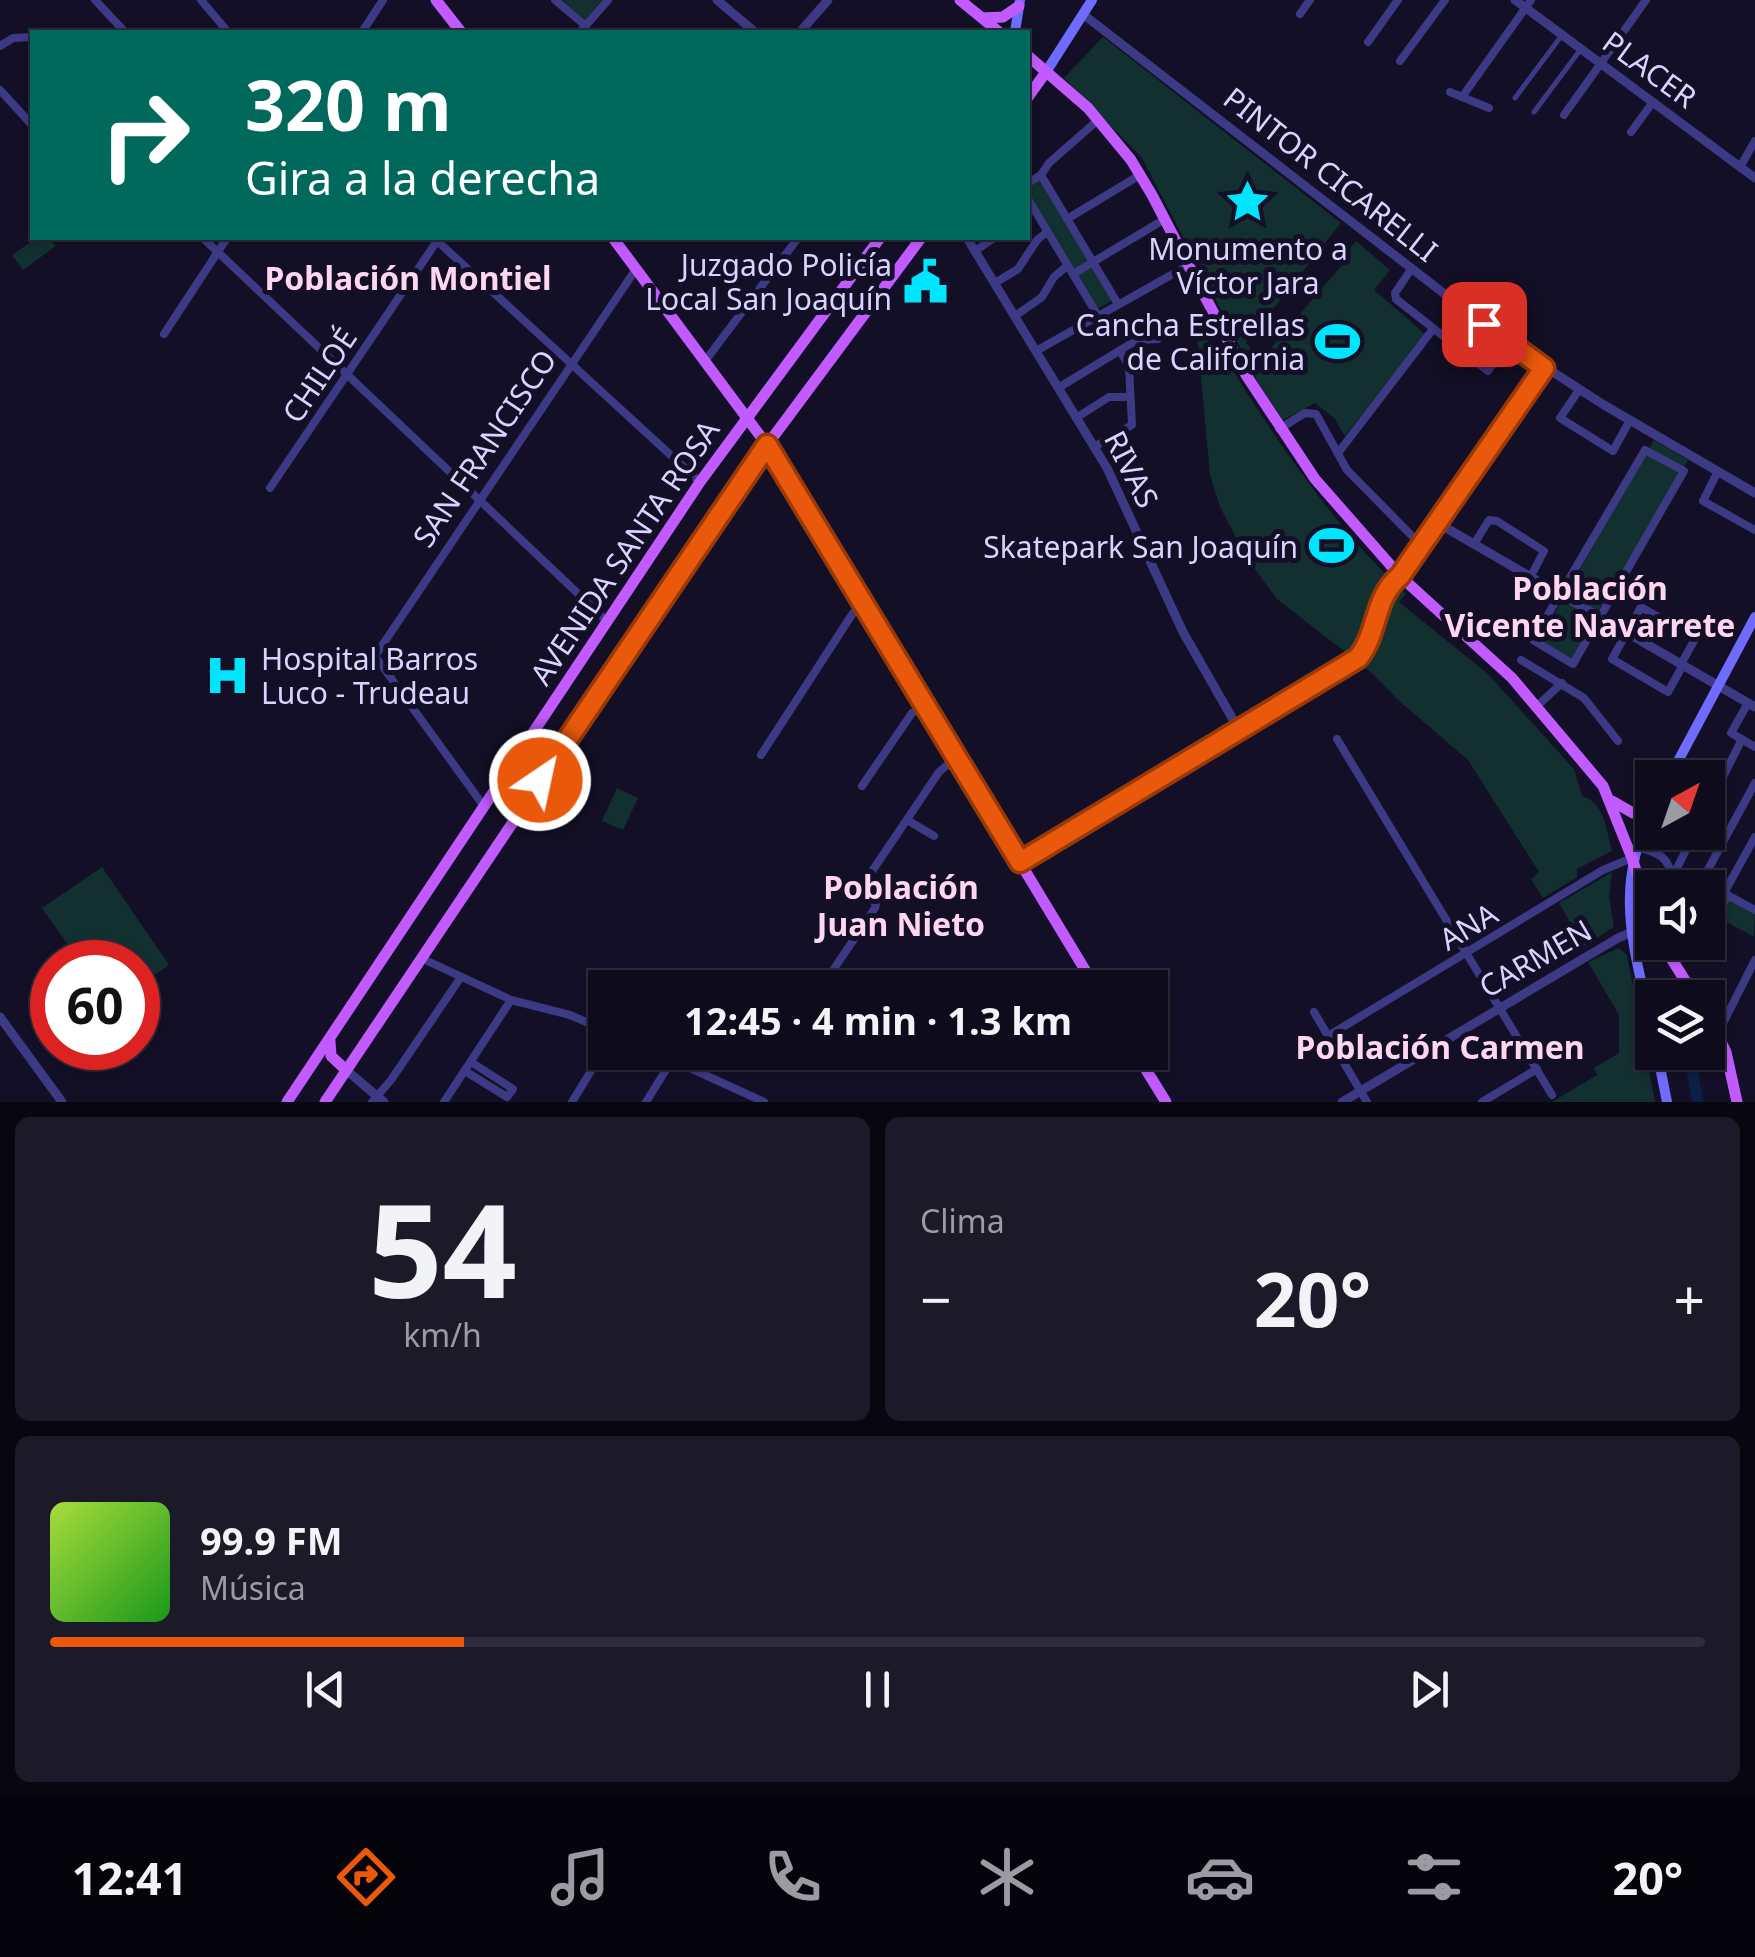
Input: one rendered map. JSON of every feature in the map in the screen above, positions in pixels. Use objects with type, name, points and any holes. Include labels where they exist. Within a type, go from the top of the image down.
[{"type":"main road","points":[[436,0],[459,30]]},
{"type":"main road","points":[[960,0],[996,30]]},
{"type":"main road","points":[[1030,94],[1092,0]]},
{"type":"main road","points":[[981,18],[1003,17],[1020,3]]},
{"type":"main road","points":[[1015,30],[1020,3]]},
{"type":"main road","points":[[1030,59],[1098,119],[1140,174],[1246,375],[1279,428],[1343,513],[1400,576],[1501,667],[1598,780],[1638,870]]},
{"type":"main road","points":[[620,240],[636,269],[767,445],[1085,970]]},
{"type":"main road","name":"AVENIDA SANTA ROSA","points":[[287,1102],[700,482],[878,240]]},
{"type":"main road","name":"AVENIDA SANTA ROSA","points":[[325,1102],[767,445],[920,240]]},
{"type":"main road","points":[[1679,760],[1755,617]]},
{"type":"main road","points":[[1610,800],[1635,812]]},
{"type":"main road","points":[[1635,850],[1628,884],[1642,980]]},
{"type":"main road","points":[[333,1032],[331,1056],[346,1070]]},
{"type":"main road","points":[[1725,1051],[1736,1102]]},
{"type":"main road","points":[[1147,1070],[1166,1102]]},
{"type":"main road","points":[[1661,1070],[1667,1102]]},
{"type":"street","points":[[95,0],[124,30]]},
{"type":"street","points":[[200,0],[226,30]]},
{"type":"street","points":[[363,30],[383,0]]},
{"type":"street","points":[[555,0],[583,29],[608,0]]},
{"type":"street","points":[[717,0],[754,30]]},
{"type":"street","points":[[802,30],[828,0]]},
{"type":"street","points":[[1300,14],[1310,0]]},
{"type":"street","points":[[1368,42],[1398,0]]},
{"type":"street","points":[[1400,61],[1445,0]]},
{"type":"street","name":"PLACER","points":[[1514,0],[1528,4],[1562,35],[1755,178]]},
{"type":"street","points":[[1564,115],[1646,0]]},
{"type":"street","points":[[1462,97],[1528,4]]},
{"type":"street","name":"PINTOR CICARELLI","points":[[1084,15],[1508,343],[1579,390],[1755,492]]},
{"type":"street","points":[[1514,98],[1562,35]]},
{"type":"street","points":[[1,42],[30,37]]},
{"type":"street","points":[[1534,112],[1581,49]]},
{"type":"street","points":[[0,90],[30,124]]},
{"type":"street","points":[[1450,92],[1489,108]]},
{"type":"street","points":[[1631,132],[1653,102]]},
{"type":"street","points":[[1030,182],[1098,119]]},
{"type":"street","points":[[1740,167],[1755,141]]},
{"type":"street","points":[[1067,219],[1140,174]]},
{"type":"street","points":[[1040,175],[1118,304]]},
{"type":"street","points":[[1030,203],[1098,316]]},
{"type":"street","points":[[1073,274],[1165,219]]},
{"type":"street","points":[[995,283],[1018,268],[1036,240],[1048,232]]},
{"type":"street","points":[[204,240],[607,620]]},
{"type":"street","points":[[164,334],[226,240]]},
{"type":"street","name":"CHILOÉ","points":[[270,488],[436,240]]},
{"type":"street","points":[[438,240],[700,482]]},
{"type":"street","points":[[705,361],[796,240]]},
{"type":"street","name":"RIVAS","points":[[968,240],[1107,468],[1183,632],[1240,730]]},
{"type":"street","points":[[975,251],[991,240]]},
{"type":"street","points":[[1015,316],[1042,298],[1068,265]]},
{"type":"street","points":[[1036,350],[1189,266]]},
{"type":"street","points":[[1412,268],[1395,293],[1396,299],[1433,329],[1488,371],[1508,343]]},
{"type":"street","name":"SAN FRANCISCO","points":[[482,804],[374,656],[636,269]]},
{"type":"street","points":[[1338,453],[1433,329]]},
{"type":"street","points":[[1058,388],[1137,340],[1158,339]]},
{"type":"street","points":[[1094,447],[1132,425],[1129,366],[1120,350]]},
{"type":"street","points":[[1020,862],[1356,660],[1369,643],[1380,600],[1544,368]]},
{"type":"street","points":[[1579,390],[1560,418],[1613,450],[1630,420]]},
{"type":"street","points":[[1076,418],[1108,398],[1130,397]]},
{"type":"street","points":[[1279,428],[1305,413],[1316,414],[1360,485],[1421,545]]},
{"type":"street","points":[[1645,450],[1684,471],[1599,616],[1573,664],[1533,640],[1645,450]]},
{"type":"street","points":[[1718,472],[1703,501],[1755,530]]},
{"type":"street","points":[[1474,544],[1488,520],[1497,521],[1544,551],[1530,576]]},
{"type":"street","points":[[1436,522],[1751,705],[1731,733],[1755,748]]},
{"type":"street","points":[[761,756],[853,613],[864,604]]},
{"type":"street","points":[[1641,607],[1696,639],[1682,665],[1668,692],[1612,659],[1641,607]]},
{"type":"street","points":[[1520,660],[1584,698],[1618,742]]},
{"type":"street","points":[[1537,706],[1562,684]]},
{"type":"street","points":[[862,786],[912,713],[926,706]]},
{"type":"street","points":[[1337,739],[1552,1095]]},
{"type":"street","points":[[1725,774],[1742,740]]},
{"type":"street","points":[[834,970],[875,908],[876,904],[860,889],[944,765],[956,757]]},
{"type":"street","points":[[1708,870],[1755,783]]},
{"type":"street","points":[[907,820],[934,836]]},
{"type":"street","points":[[1755,837],[1726,894],[1755,910]]},
{"type":"street","points":[[1634,853],[1667,859],[1670,870]]},
{"type":"street","name":"ANA","points":[[1328,1036],[1634,853]]},
{"type":"street","name":"CARMEN","points":[[1342,1102],[1635,929]]},
{"type":"street","points":[[420,958],[511,1000],[588,1023]]},
{"type":"street","points":[[1725,1019],[1755,960]]},
{"type":"street","points":[[346,1070],[378,1100],[461,977]]},
{"type":"street","points":[[444,1102],[511,1000]]},
{"type":"street","points":[[1314,1012],[1367,1102]]},
{"type":"street","points":[[0,1018],[62,1102]]},
{"type":"street","points":[[465,1070],[507,1097],[513,1089],[471,1062]]},
{"type":"street","points":[[1482,1102],[1537,1069]]},
{"type":"street","points":[[572,1102],[592,1070]]},
{"type":"street","points":[[646,1102],[666,1070]]},
{"type":"street","points":[[694,1070],[764,1102]]},
{"type":"green space","points":[[562,0],[602,0],[585,20]]},
{"type":"green space","points":[[1103,37],[1341,223],[1246,343],[1262,358],[1343,264],[1340,260],[1356,241],[1390,270],[1374,290],[1425,334],[1345,436],[1334,418],[1315,403],[1283,420],[1258,382],[1142,158],[1064,78]]},
{"type":"green space","points":[[1040,178],[1113,300],[1096,310],[1030,199],[1030,184]]},
{"type":"green space","points":[[33,240],[51,240],[56,246],[23,270],[12,255]]},
{"type":"green space","points":[[1203,319],[1217,357],[1223,354],[1307,480],[1354,540],[1406,594],[1399,602],[1488,674],[1574,769],[1582,796],[1596,804],[1603,818],[1612,851],[1577,869],[1577,877],[1543,898],[1531,879],[1539,872],[1468,760],[1372,673],[1277,599],[1246,557],[1220,507],[1210,475],[1196,323]]},
{"type":"green space","points":[[1654,440],[1688,460],[1593,620],[1573,661],[1539,641]]},
{"type":"green space","points":[[617,788],[638,798],[623,830],[602,821]]},
{"type":"green space","points":[[102,867],[152,940],[65,940],[42,908]]},
{"type":"green space","points":[[1612,872],[1609,897],[1614,927],[1584,946],[1559,903]]},
{"type":"green space","points":[[1730,896],[1755,909],[1754,937],[1725,921],[1725,905]]},
{"type":"green space","points":[[1619,948],[1627,955],[1635,997],[1635,1070],[1649,1070],[1655,1102],[1552,1102],[1597,1075],[1594,1068],[1619,1053],[1619,1015],[1588,962]]},
{"type":"green space","points":[[160,952],[169,965],[160,971]]},
{"type":"water","points":[[1686,1070],[1697,1070],[1704,1102],[1692,1102]]},
{"type":"place","name":"Monumento a Víctor Jara","points":[[1248,201]]},
{"type":"place","name":"Juzgado Policía Local San Joaquín","points":[[925,281]]},
{"type":"place","name":"Cancha Estrellas de California","points":[[1338,341]]},
{"type":"place","name":"Skatepark San Joaquín","points":[[1331,546]]},
{"type":"place","name":"Hospital Barros Luco - Trudeau","points":[[228,675]]},
{"type":"district","name":"Población Montiel","points":[[408,277]]},
{"type":"district","name":"Población Vicente Navarrete","points":[[1590,606]]},
{"type":"district","name":"Población Juan Nieto","points":[[901,904]]},
{"type":"district","name":"Población Carmen","points":[[1440,1046]]},
{"type":"route","points":[[540,780],[767,445],[1020,862],[1358,658],[1369,643],[1376,610],[1385,591],[1400,576],[1544,368],[1484,324]]}]
